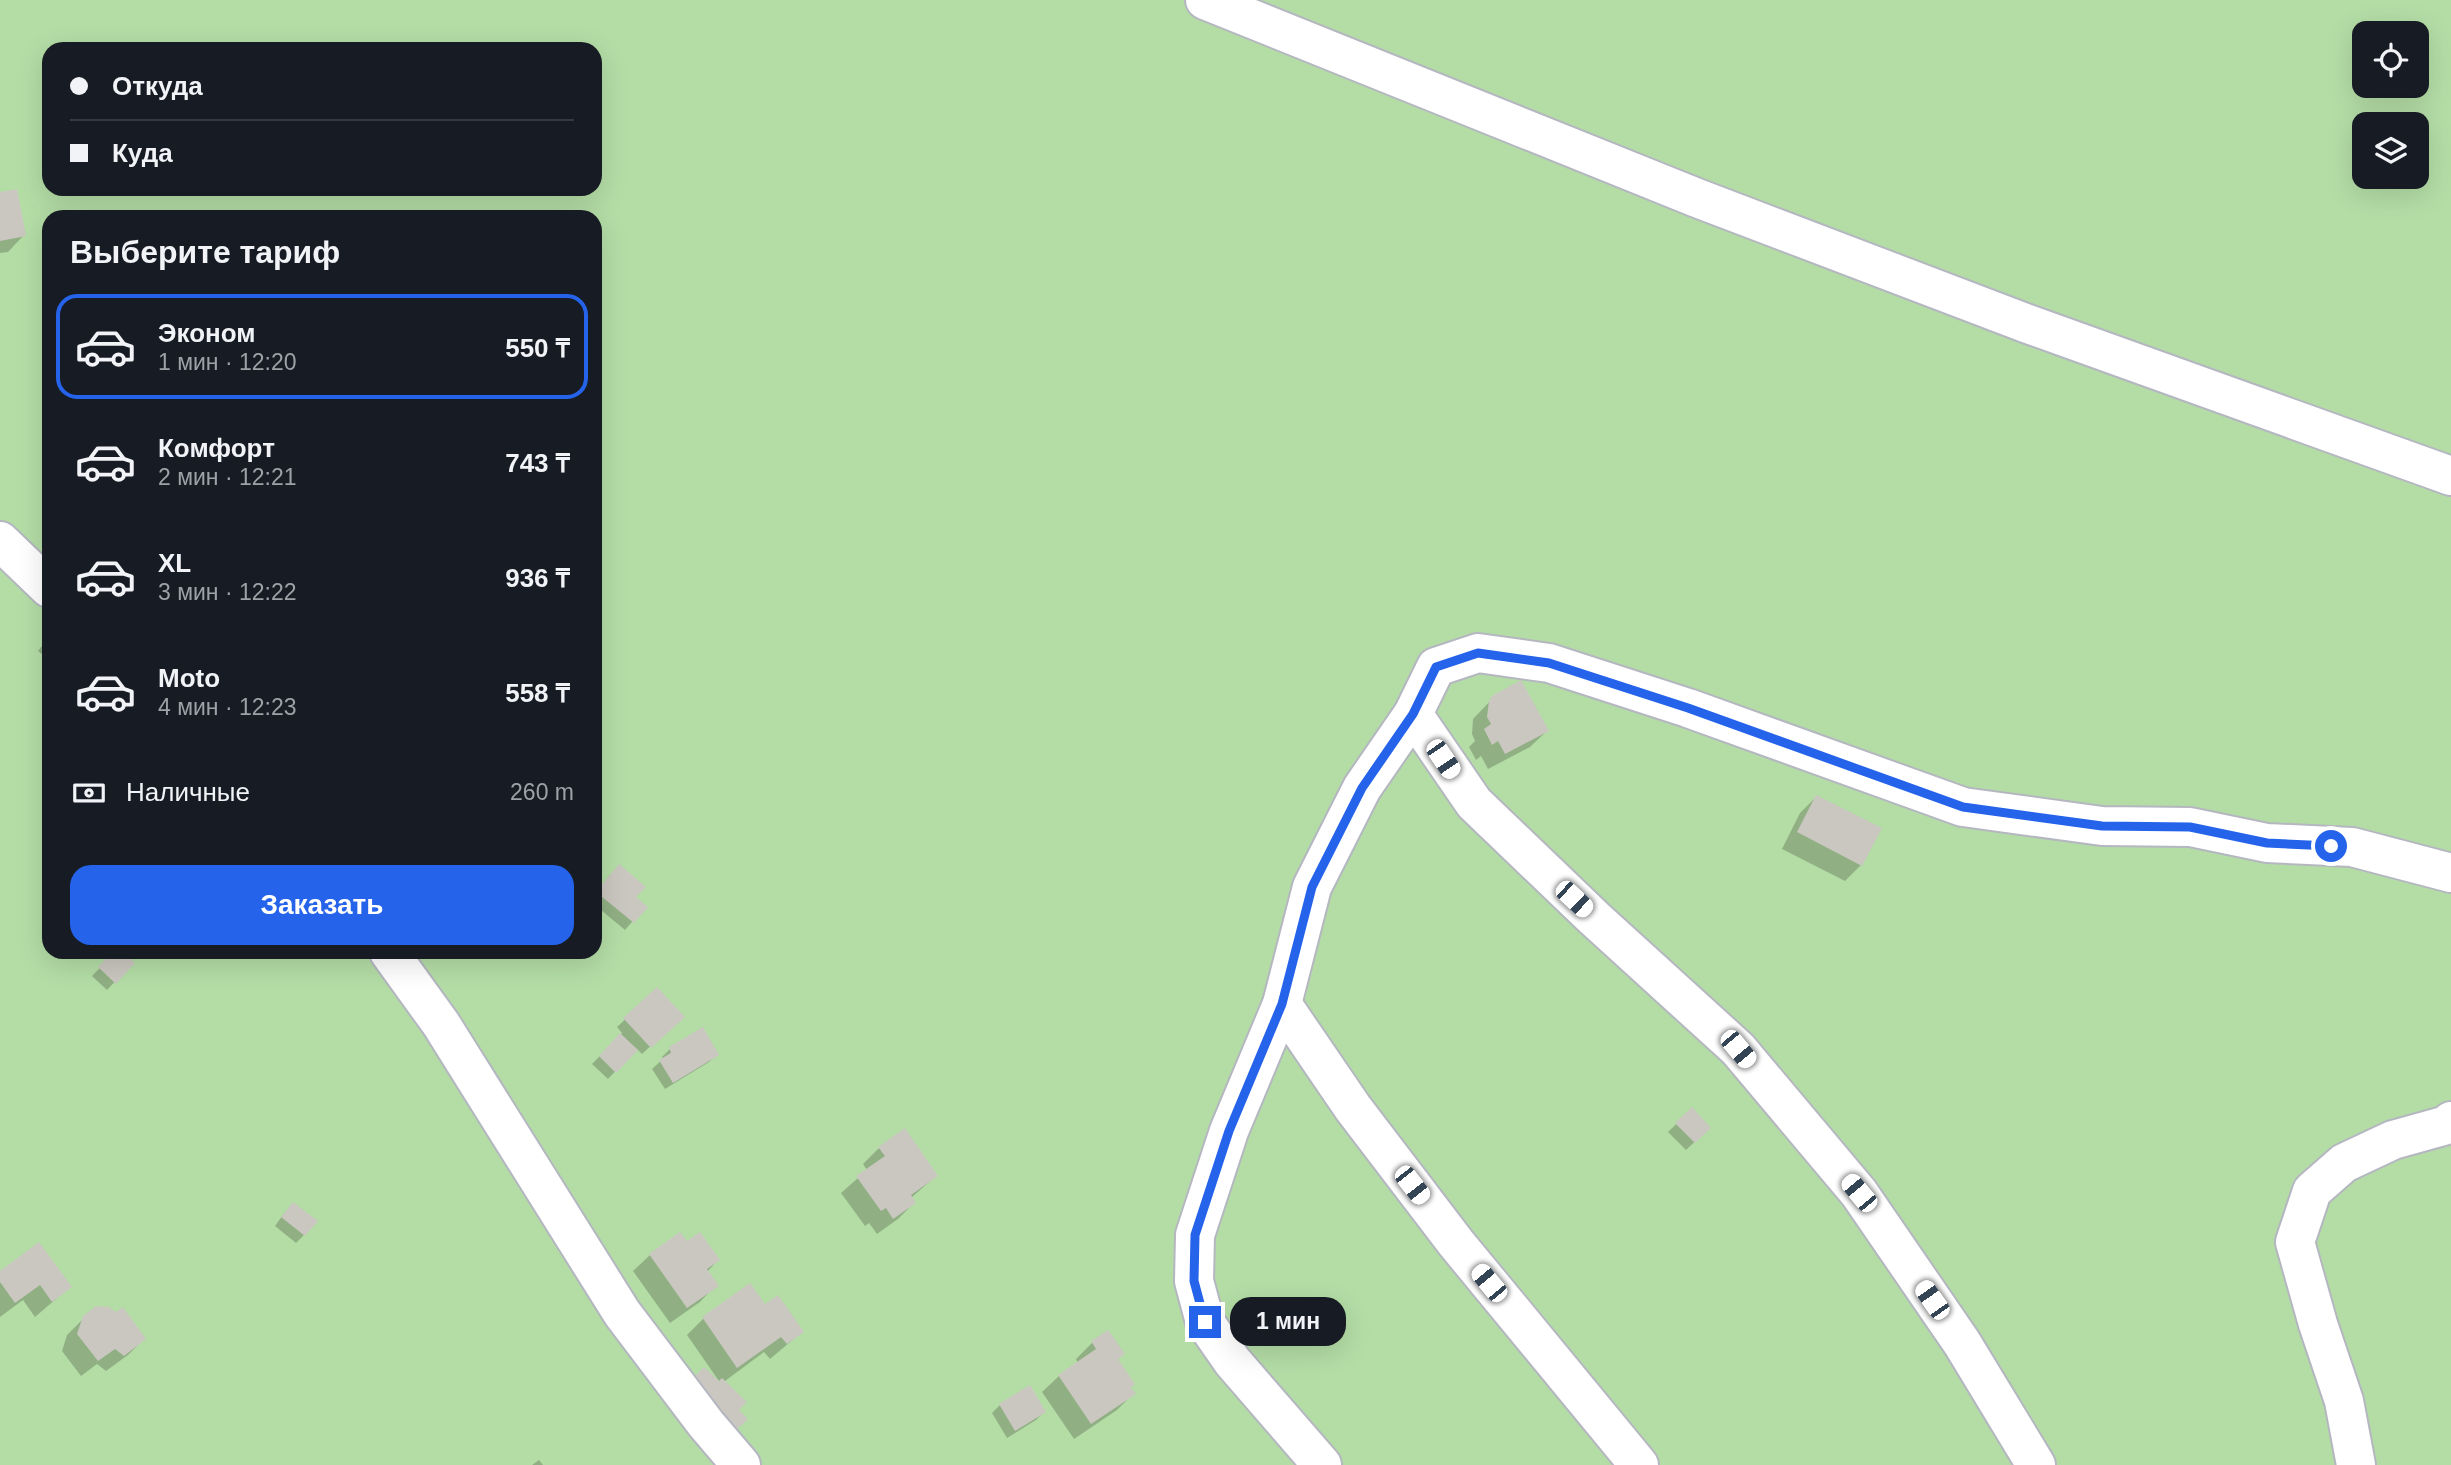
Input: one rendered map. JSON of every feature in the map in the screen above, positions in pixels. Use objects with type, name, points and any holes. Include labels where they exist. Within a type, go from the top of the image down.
[{"type":"street","points":[[1205,0],[1697,198],[2028,324],[2451,476]]},
{"type":"street","points":[[0,541],[42,581]]},
{"type":"street","points":[[1322,1465],[1232,1361],[1205,1322],[1194,1281],[1195,1235],[1229,1131],[1282,1004],[1312,887],[1362,788],[1413,714],[1436,667],[1478,653],[1549,663],[1688,708],[1963,807],[2102,826],[2190,827],[2267,843],[2352,847],[2451,873]]},
{"type":"street","points":[[1413,714],[1474,803],[1594,918],[1738,1049],[1859,1193],[1962,1343],[2036,1465]]},
{"type":"street","points":[[394,959],[441,1024],[622,1313],[706,1424],[741,1465]]},
{"type":"street","points":[[1282,1004],[1353,1108],[1456,1243],[1639,1465]]},
{"type":"street","points":[[2356,1465],[2344,1401],[2318,1324],[2295,1242],[2312,1191],[2344,1164],[2393,1140],[2447,1125],[2451,1121]]},
{"type":"green space","points":[[0,0],[2451,0],[2451,1465],[0,1465]]},
{"type":"building","points":[[17,189],[26,236],[0,241],[0,192]]},
{"type":"building","points":[[1521,680],[1549,731],[1505,754],[1498,741],[1492,745],[1484,729],[1491,724],[1487,717],[1489,701],[1492,696]]},
{"type":"building","points":[[1816,795],[1882,828],[1862,866],[1797,832]]},
{"type":"building","points":[[619,864],[646,887],[636,897],[648,907],[634,923],[602,897],[602,885]]},
{"type":"building","points":[[105,959],[131,959],[135,963],[116,984],[98,967]]},
{"type":"building","points":[[657,987],[685,1017],[651,1048],[623,1018]]},
{"type":"building","points":[[703,1027],[719,1055],[673,1083],[659,1060],[671,1053],[669,1047]]},
{"type":"building","points":[[620,1033],[638,1050],[616,1073],[599,1056]]},
{"type":"building","points":[[1692,1107],[1711,1128],[1695,1143],[1675,1123]]},
{"type":"building","points":[[905,1128],[938,1176],[911,1195],[916,1203],[893,1219],[886,1208],[881,1211],[856,1176],[885,1156],[878,1147]]},
{"type":"building","points":[[293,1202],[318,1221],[305,1236],[281,1217]]},
{"type":"building","points":[[680,1232],[687,1241],[700,1232],[720,1260],[707,1269],[719,1286],[687,1308],[649,1254]]},
{"type":"building","points":[[39,1242],[72,1287],[52,1302],[40,1285],[15,1303],[0,1282],[0,1271]]},
{"type":"building","points":[[750,1283],[765,1304],[778,1295],[804,1332],[787,1344],[781,1337],[737,1368],[702,1317]]},
{"type":"building","points":[[96,1306],[109,1307],[116,1312],[123,1307],[146,1339],[124,1356],[115,1349],[98,1361],[77,1334],[83,1316]]},
{"type":"building","points":[[1108,1330],[1125,1354],[1118,1359],[1135,1384],[1131,1387],[1136,1394],[1091,1424],[1058,1375],[1096,1349],[1091,1341]]},
{"type":"building","points":[[704,1367],[719,1381],[722,1378],[747,1402],[739,1410],[748,1419],[735,1431],[687,1384]]},
{"type":"building","points":[[1030,1385],[1046,1412],[1015,1431],[999,1404]]},
{"type":"route","points":[[1205,1322],[1194,1281],[1195,1235],[1229,1131],[1282,1004],[1312,887],[1362,788],[1413,714],[1436,667],[1478,653],[1549,663],[1815,752],[1963,807],[2102,826],[2190,827],[2267,843],[2331,846]]}]
